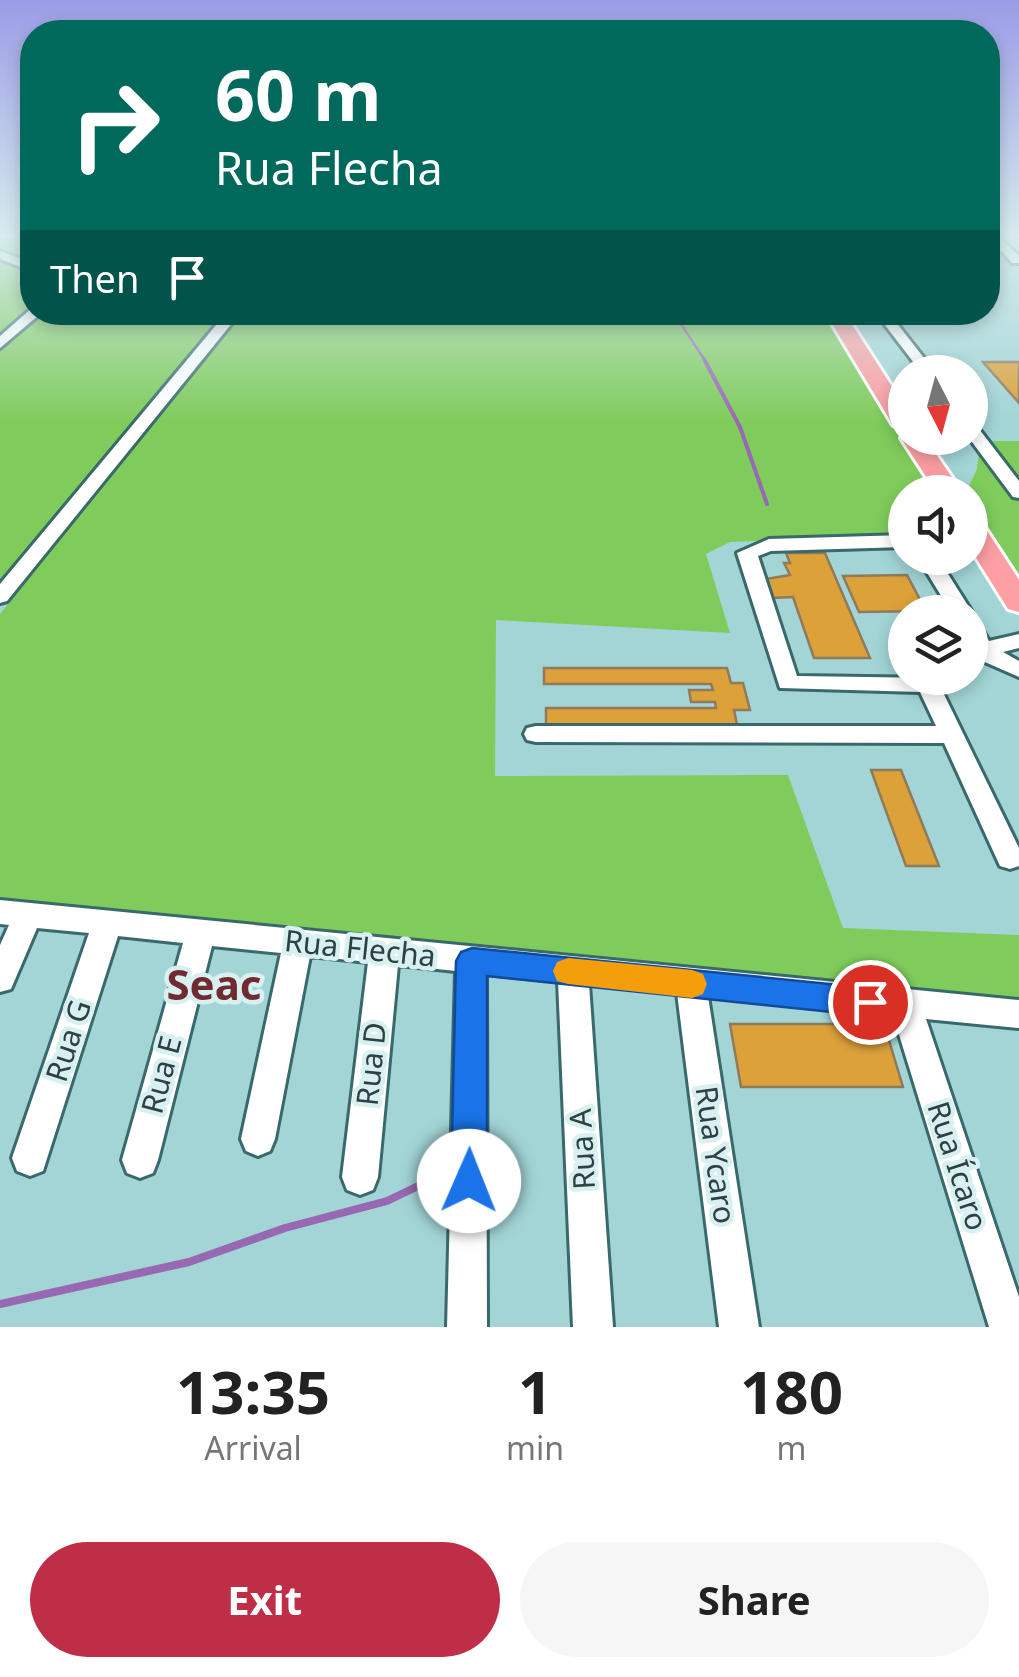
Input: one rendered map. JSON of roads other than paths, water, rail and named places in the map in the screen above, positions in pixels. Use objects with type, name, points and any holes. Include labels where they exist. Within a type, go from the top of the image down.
[{"type":"highway","points":[[842,325],[888,398]]},
{"type":"highway","points":[[988,559],[1019,603]]},
{"type":"street","points":[[0,344],[20,325]]},
{"type":"street","points":[[0,597],[223,325]]},
{"type":"street","points":[[891,325],[915,355]]},
{"type":"street","points":[[988,452],[1019,494]]},
{"type":"street","points":[[888,541],[769,544],[747,553],[788,683],[888,682]]},
{"type":"street","points":[[988,648],[1019,641]]},
{"type":"street","points":[[988,656],[1019,670]]},
{"type":"street","points":[[933,695],[1010,858]]},
{"type":"street","points":[[536,734],[952,735]]},
{"type":"street","points":[[0,979],[14,913]]},
{"type":"street","name":"Rua Flecha","points":[[14,913],[906,1006],[1019,1014]]},
{"type":"street","name":"Rua G","points":[[30,1158],[107,923]]},
{"type":"street","name":"Rua E","points":[[140,1160],[200,933]]},
{"type":"street","points":[[258,1138],[298,943]]},
{"type":"street","name":"Rua D","points":[[360,1177],[384,952]]},
{"type":"street","points":[[467,1327],[472,961]]},
{"type":"street","name":"Rua A","points":[[573,972],[593,1327]]},
{"type":"street","name":"Rua Ycaro","points":[[691,984],[739,1327]]},
{"type":"street","name":"Rua Ícaro","points":[[906,1006],[1009,1327]]},
{"type":"waterway","points":[[682,325],[706,362]]},
{"type":"waterway","points":[[704,359],[740,427],[767,504]]},
{"type":"waterway","points":[[0,1304],[189,1262],[285,1228],[387,1201],[439,1176]]},
{"type":"district","name":"Seac","points":[[214,985]]}]
